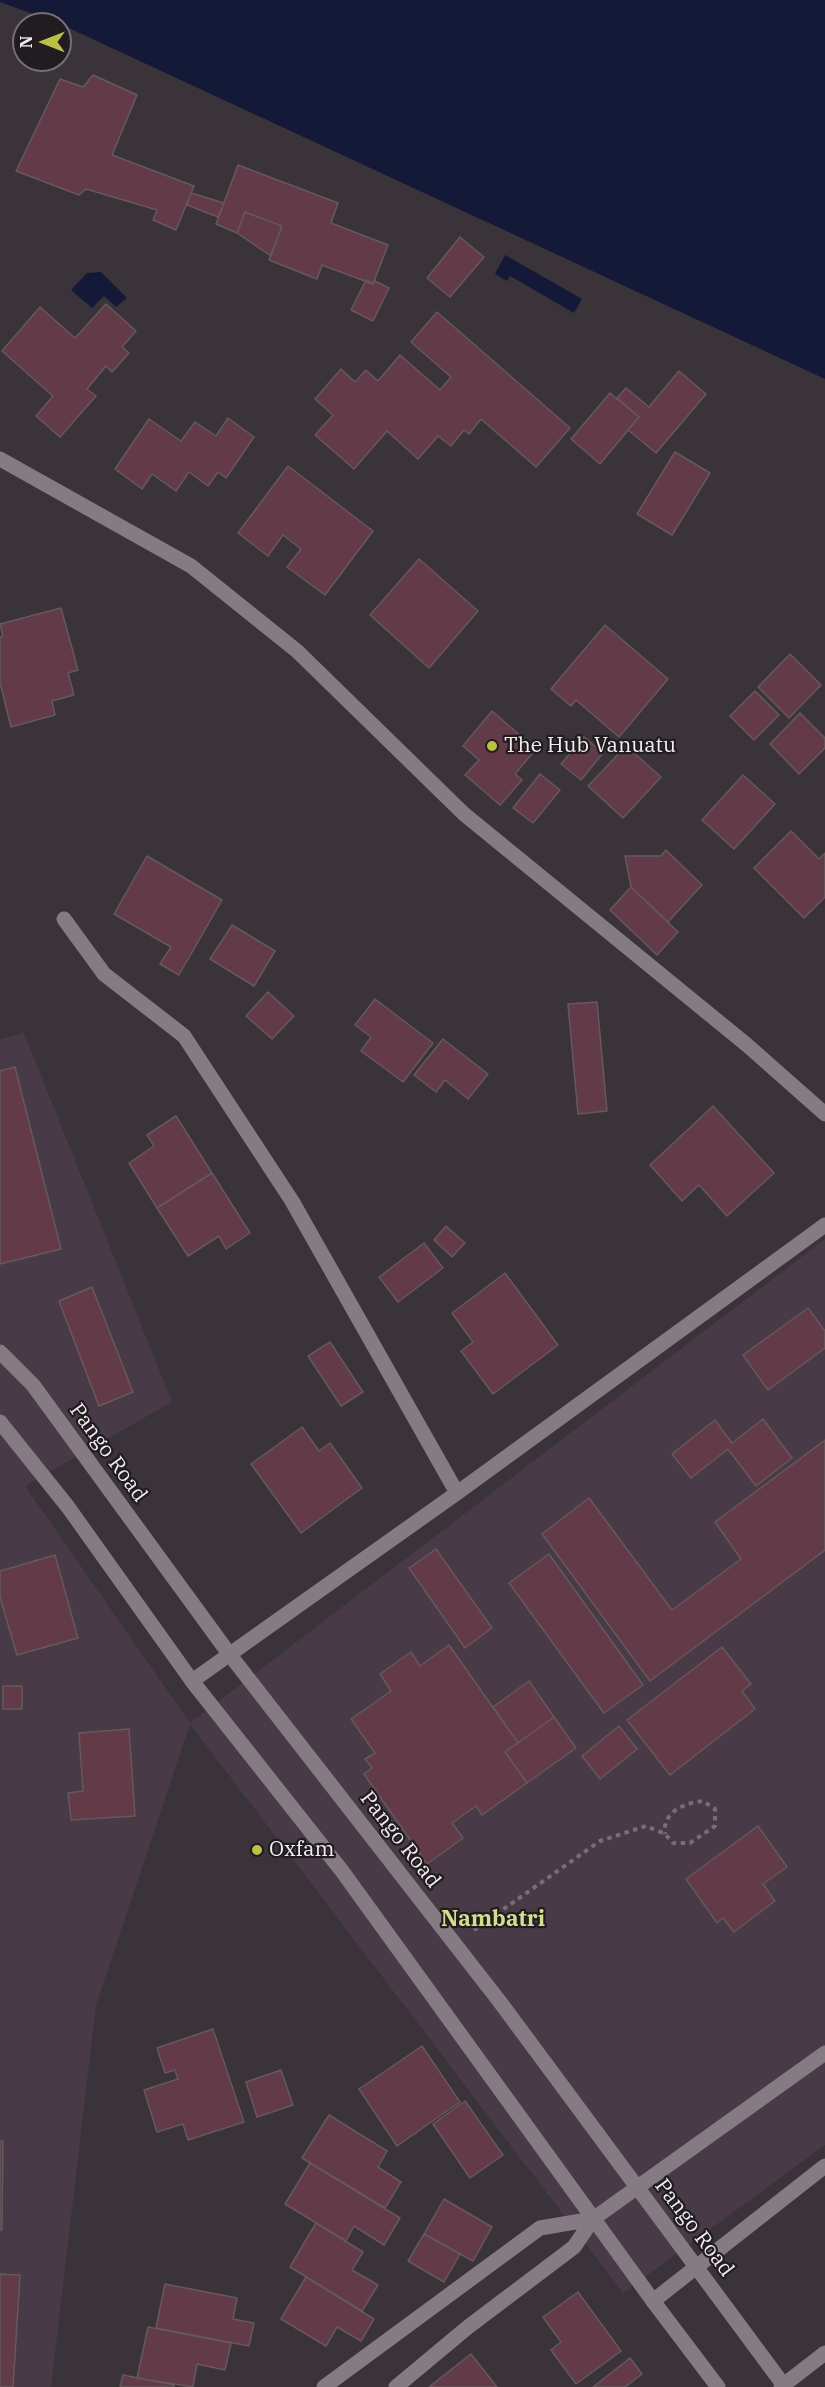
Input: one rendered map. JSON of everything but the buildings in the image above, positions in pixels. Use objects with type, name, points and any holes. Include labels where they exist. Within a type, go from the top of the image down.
[{"type":"street","points":[[0,459],[190,567],[297,651],[464,814],[747,1045],[825,1114]]},
{"type":"street","points":[[64,919],[104,974],[184,1036],[292,1201],[457,1493]]},
{"type":"street","points":[[192,1681],[457,1493],[825,1225]]},
{"type":"street","name":"Pango Road","points":[[0,1352],[33,1385],[230,1655],[454,1944],[697,2266],[783,2386]]},
{"type":"street","points":[[0,1422],[68,1507],[192,1681],[342,1871],[652,2301],[718,2387]]},
{"type":"street","points":[[396,2387],[468,2327],[574,2247],[593,2219],[825,2053]]},
{"type":"street","points":[[652,2301],[825,2166]]},
{"type":"street","points":[[324,2387],[540,2228],[593,2219]]},
{"type":"street","points":[[783,2386],[825,2353]]},
{"type":"path","points":[[454,1944],[600,1841],[646,1826],[665,1834],[673,1843],[690,1843],[715,1826],[715,1809],[703,1801],[687,1803],[669,1815],[664,1825],[665,1834]]},
{"type":"shaded area","points":[[24,1033],[172,1402],[25,1486],[190,1723],[825,1239],[825,2145],[623,2293],[190,1724],[96,2005],[51,2387],[0,2387],[0,1039]]},
{"type":"water","points":[[0,0],[825,0],[825,379],[72,30],[72,12],[27,12],[0,2]]},
{"type":"water","points":[[505,255],[582,299],[574,313],[510,276],[507,281],[495,274]]},
{"type":"water","points":[[101,272],[127,298],[116,307],[104,296],[92,308],[71,290],[87,273]]},
{"type":"place","name":"The Hub Vanuatu","points":[[492,746]]},
{"type":"place","name":"Oxfam","points":[[257,1850]]},
{"type":"district","name":"Nambatri","points":[[493,1920]]}]
